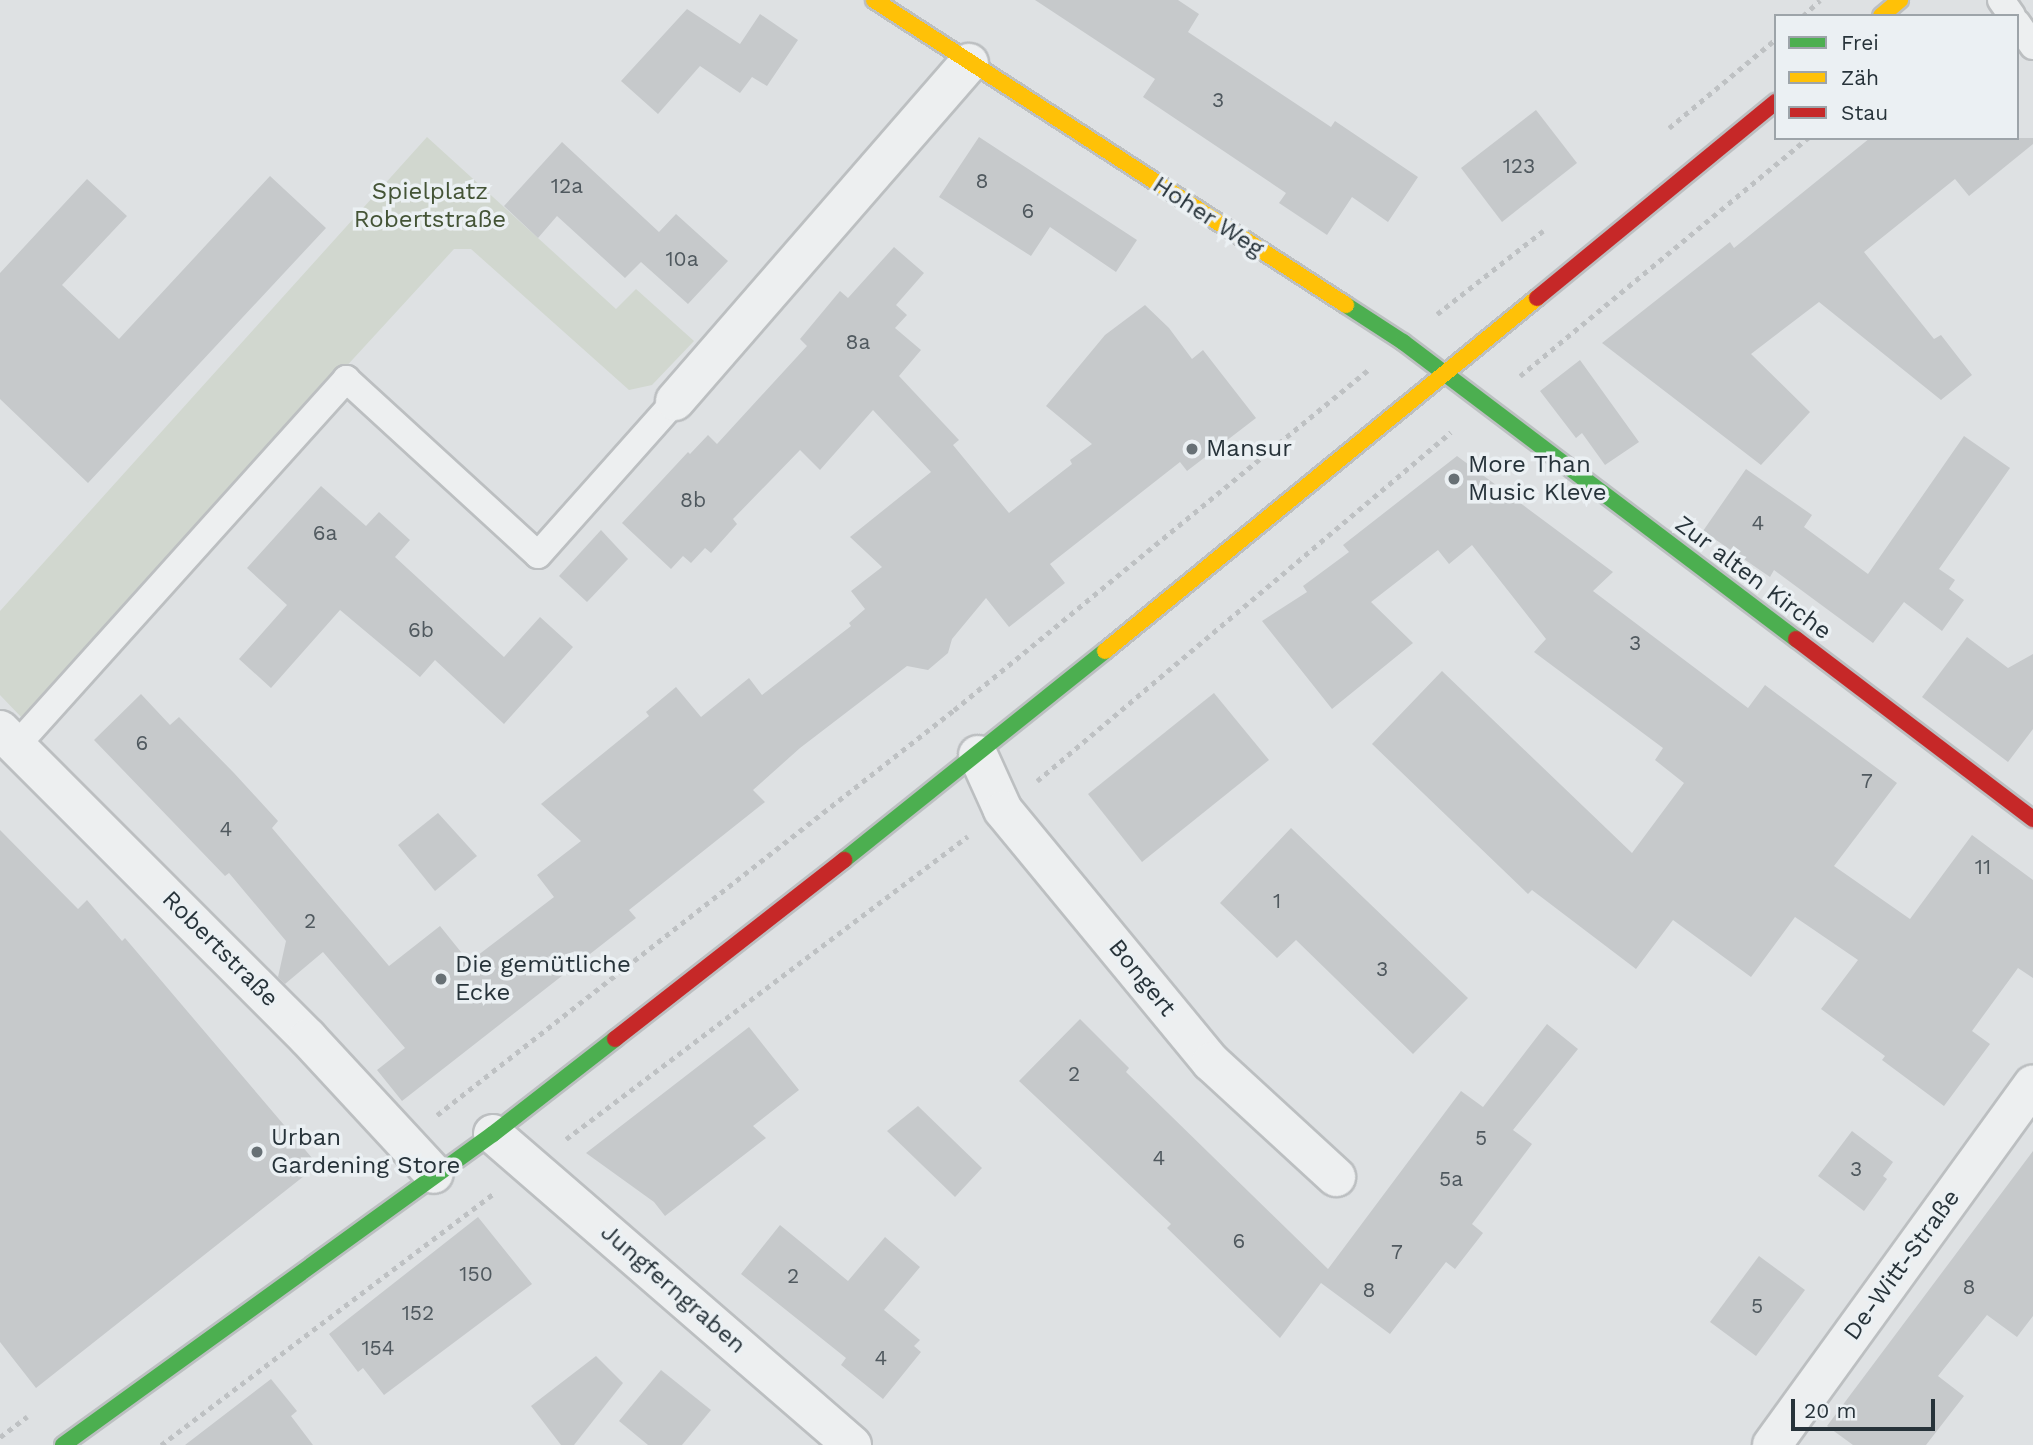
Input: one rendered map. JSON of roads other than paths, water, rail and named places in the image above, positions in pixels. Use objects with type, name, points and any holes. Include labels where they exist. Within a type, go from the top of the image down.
[{"type":"main road","name":"Hoher Weg","points":[[874,0],[969,64],[1403,342],[1446,373]]},
{"type":"main road","points":[[1883,14],[1900,0]]},
{"type":"main road","points":[[63,1445],[434,1174],[493,1134],[978,755],[1774,104]]},
{"type":"main road","name":"Zur alten Kirche","points":[[1446,373],[1483,405],[2033,819]]},
{"type":"street","points":[[675,401],[969,64]]},
{"type":"street","name":"Robertstraße","points":[[8,738],[308,1038],[434,1174]]},
{"type":"street","name":"Bongert","points":[[978,755],[1003,810],[1211,1062],[1336,1177]]},
{"type":"street","name":"De-Witt-Straße","points":[[1772,1445],[2033,1084]]},
{"type":"street","name":"Jungferngraben","points":[[493,1134],[852,1445]]},
{"type":"lane","points":[[2019,26],[2033,46]]},
{"type":"lane","points":[[8,738],[346,379],[538,555],[675,401]]},
{"type":"place","name":"Mansur","points":[[1192,449]]},
{"type":"place","name":"More Than Music Kleve","points":[[1454,479]]},
{"type":"place","name":"Die gemütliche Ecke","points":[[441,979]]},
{"type":"place","name":"Urban Gardening Store","points":[[257,1152]]},
{"type":"park label","name":"Spielplatz Robertstraße","points":[[430,206]]}]
